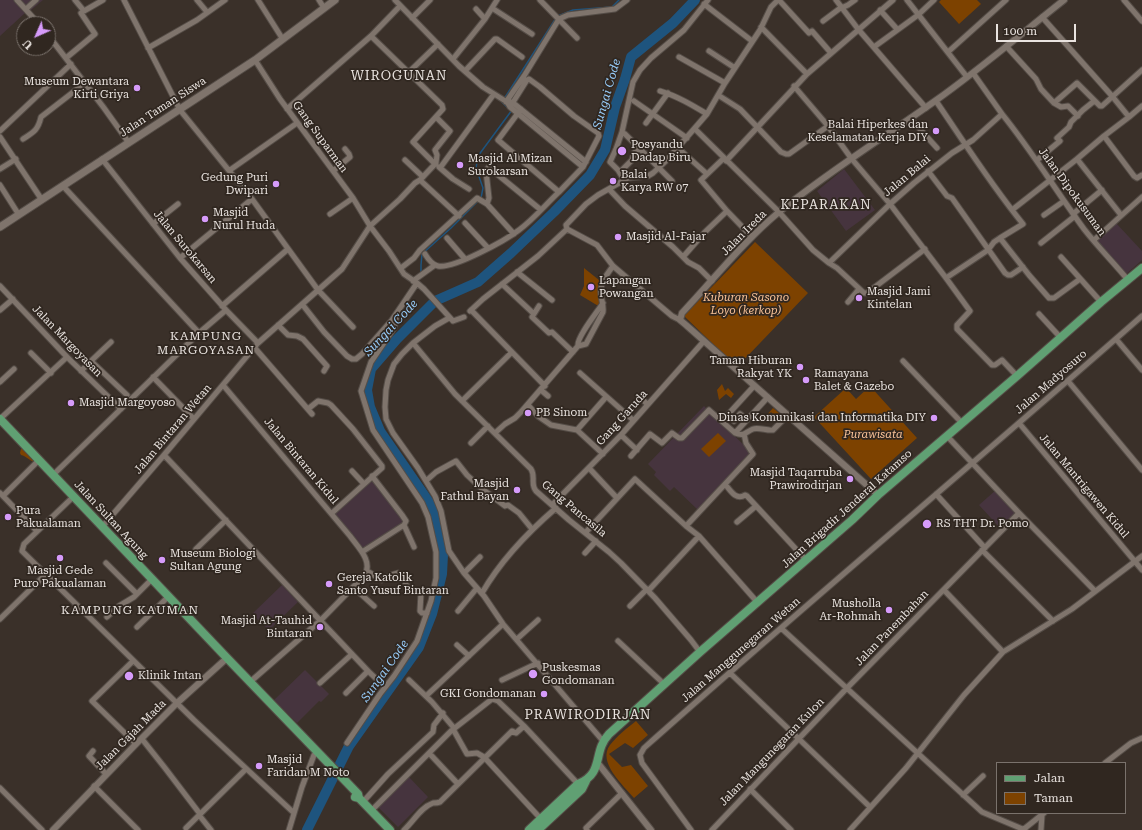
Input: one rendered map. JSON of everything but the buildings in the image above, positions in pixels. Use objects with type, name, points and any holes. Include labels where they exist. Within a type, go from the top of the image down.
[{"type":"main road","name":"Jalan Taman Siswa","points":[[0,227],[255,60],[282,38],[335,0]]},
{"type":"main road","name":"Jalan Brigadir Jenderal Katamso","points":[[538,830],[582,789],[593,772],[604,740],[609,734],[878,495],[1142,268]]},
{"type":"main road","name":"Jalan Sultan Agung","points":[[0,419],[152,580],[169,596],[328,766]]},
{"type":"main road","name":"Jalan Sultan Agung","points":[[253,685],[258,698],[314,755],[328,766]]},
{"type":"main road","points":[[328,766],[349,788],[355,797],[361,800],[390,830]]},
{"type":"main road","points":[[529,830],[578,784],[586,781]]},
{"type":"street","points":[[17,0],[32,16]]},
{"type":"street","points":[[26,9],[36,0]]},
{"type":"street","points":[[75,0],[84,11]]},
{"type":"street","points":[[66,58],[95,34],[81,13],[103,0]]},
{"type":"street","points":[[124,0],[180,110],[230,170],[318,290],[353,327]]},
{"type":"street","points":[[197,0],[207,12]]},
{"type":"street","points":[[148,48],[225,0]]},
{"type":"street","points":[[258,0],[282,38]]},
{"type":"street","points":[[319,0],[324,8]]},
{"type":"street","points":[[395,0],[465,72],[494,94],[509,103],[584,165]]},
{"type":"street","points":[[412,18],[430,0]]},
{"type":"street","points":[[453,59],[485,19],[497,0]]},
{"type":"street","points":[[540,0],[577,38]]},
{"type":"street","points":[[509,103],[559,19],[568,15],[615,9],[627,0]]},
{"type":"street","points":[[548,396],[512,352],[471,311],[538,256],[567,229],[566,225],[598,194],[624,180],[648,176],[678,148],[707,114],[761,27],[771,7],[779,0],[809,33],[812,31],[831,53]]},
{"type":"street","points":[[836,0],[858,29],[926,108]]},
{"type":"street","points":[[823,21],[839,9],[855,0]]},
{"type":"street","points":[[752,237],[727,211],[701,181],[701,179],[725,160],[758,127],[794,86],[893,0]]},
{"type":"street","points":[[907,0],[948,52],[970,75],[1002,114]]},
{"type":"street","points":[[874,47],[918,15],[934,0]]},
{"type":"street","points":[[948,52],[1006,0]]},
{"type":"street","name":"Jalan Ireda","points":[[680,320],[682,313],[752,237],[779,212],[851,158],[936,101],[1064,0]]},
{"type":"street","points":[[1124,0],[1142,21]]},
{"type":"street","points":[[624,180],[618,170],[610,162],[622,132],[633,82],[640,70],[650,58],[684,30],[706,2],[752,41]]},
{"type":"street","points":[[288,109],[371,36],[400,6]]},
{"type":"street","points":[[492,8],[532,34]]},
{"type":"street","points":[[476,9],[485,19]]},
{"type":"street","points":[[880,10],[897,29]]},
{"type":"street","points":[[1042,17],[1129,117]]},
{"type":"street","points":[[761,27],[807,74]]},
{"type":"street","points":[[371,36],[442,105],[442,109],[436,117],[413,142],[435,164],[453,179],[469,189]]},
{"type":"street","points":[[465,72],[494,39],[497,39],[522,57]]},
{"type":"street","points":[[409,72],[438,44]]},
{"type":"street","points":[[56,45],[129,143]]},
{"type":"street","points":[[1006,46],[1036,79],[1041,89],[1054,103],[1061,107],[1068,106],[1078,116]]},
{"type":"street","points":[[709,51],[735,68]]},
{"type":"street","points":[[678,57],[725,83]]},
{"type":"street","name":"Gang Suparman","points":[[255,60],[297,123],[353,198],[370,226],[404,274],[424,289],[448,317]]},
{"type":"street","points":[[0,131],[71,64]]},
{"type":"street","points":[[1054,103],[1077,83],[1100,106],[1102,106],[1142,70]]},
{"type":"street","points":[[425,254],[427,258],[435,265],[443,266],[455,264],[514,234],[530,221],[584,165],[599,136],[598,133],[574,116],[540,86],[529,79],[509,103]]},
{"type":"street","points":[[23,138],[35,131],[41,117],[85,83]]},
{"type":"street","points":[[794,86],[828,126],[851,158],[890,204],[970,311],[957,325],[957,329],[992,364],[995,365],[1002,360],[1017,376]]},
{"type":"street","points":[[660,91],[688,102],[707,114]]},
{"type":"street","points":[[440,168],[494,94]]},
{"type":"street","points":[[646,123],[668,94]]},
{"type":"street","points":[[718,95],[740,109],[781,152],[786,154],[789,154],[828,126]]},
{"type":"street","points":[[634,101],[687,138]]},
{"type":"street","points":[[936,101],[1012,210],[1024,224],[994,242],[988,250],[946,278]]},
{"type":"street","points":[[1037,160],[1060,141],[1057,138],[1069,127],[1071,122],[1093,102],[1096,102]]},
{"type":"street","points":[[1012,210],[1142,106]]},
{"type":"street","points":[[519,111],[498,140],[559,192]]},
{"type":"street","name":"Jalan Balai","points":[[829,263],[890,204],[928,171],[965,144],[973,140],[1002,114]]},
{"type":"street","name":"Jalan Dipokusuman","points":[[1002,114],[1037,160],[1074,215],[1128,280]]},
{"type":"street","points":[[435,164],[437,155],[434,151],[450,131],[436,117]]},
{"type":"street","points":[[910,118],[937,148]]},
{"type":"street","points":[[230,170],[297,123]]},
{"type":"street","points":[[695,129],[779,212],[813,250],[837,268],[864,293],[867,293],[925,250]]},
{"type":"street","points":[[625,134],[672,181]]},
{"type":"street","points":[[1104,136],[1134,176],[1137,178],[1142,175]]},
{"type":"street","points":[[0,137],[42,200]]},
{"type":"street","points":[[678,148],[706,174]]},
{"type":"street","points":[[333,171],[350,157],[345,149]]},
{"type":"street","points":[[622,170],[632,160],[634,153],[639,149]]},
{"type":"street","points":[[0,169],[16,159]]},
{"type":"street","name":"Jalan Surokarsan","points":[[102,159],[180,258],[256,345],[312,414]]},
{"type":"street","points":[[1077,159],[1121,215]]},
{"type":"street","points":[[405,160],[459,216]]},
{"type":"street","name":"Jalan Bintaran Wetan","points":[[102,527],[164,456],[256,345],[342,269],[370,226],[403,197],[414,183],[435,164]]},
{"type":"street","points":[[487,204],[489,198],[486,171],[489,168],[496,172],[541,210]]},
{"type":"street","points":[[928,171],[947,196],[952,198],[988,250],[1008,275],[1011,275],[1023,267]]},
{"type":"street","points":[[488,181],[496,172]]},
{"type":"street","points":[[0,186],[19,215]]},
{"type":"street","points":[[63,186],[199,333]]},
{"type":"street","points":[[609,189],[625,206],[673,247],[688,262],[699,268],[712,281]]},
{"type":"street","points":[[1041,243],[1102,190]]},
{"type":"street","points":[[1094,240],[1142,197]]},
{"type":"street","points":[[330,214],[353,198]]},
{"type":"street","points":[[401,268],[414,258],[420,250],[477,198],[487,204],[514,234]]},
{"type":"street","points":[[180,258],[252,199]]},
{"type":"street","points":[[1044,215],[1064,201]]},
{"type":"street","points":[[153,224],[178,204]]},
{"type":"street","points":[[683,257],[705,232],[727,211]]},
{"type":"street","points":[[465,223],[488,248]]},
{"type":"street","points":[[567,229],[597,245],[613,266],[672,316],[680,320],[878,495]]},
{"type":"street","points":[[447,238],[465,259]]},
{"type":"street","points":[[1000,238],[1049,298],[1054,298],[1080,279]]},
{"type":"street","points":[[53,475],[224,308],[288,249]]},
{"type":"street","points":[[1061,257],[1101,302]]},
{"type":"street","points":[[302,304],[324,332],[347,356],[352,359],[356,359],[396,314],[415,282],[435,265]]},
{"type":"street","points":[[578,346],[584,345],[587,342],[602,312],[603,303],[601,286],[613,266]]},
{"type":"street","points":[[517,272],[552,300]]},
{"type":"street","points":[[502,284],[533,313],[533,318],[549,333],[552,332],[573,352]]},
{"type":"street","name":"Jalan Margoyasan","points":[[0,286],[67,357],[121,409]]},
{"type":"street","points":[[848,302],[859,289]]},
{"type":"street","points":[[0,310],[13,299]]},
{"type":"street","points":[[495,433],[506,423],[515,418],[528,405],[578,346],[577,342],[603,303]]},
{"type":"street","points":[[533,313],[539,306]]},
{"type":"street","points":[[347,743],[414,646],[421,632],[436,578],[436,552],[428,517],[422,503],[373,430],[361,391],[371,362],[394,328],[396,314]]},
{"type":"street","points":[[1039,314],[1060,337]]},
{"type":"street","name":"Jalan Madyosuro","points":[[936,494],[1142,316]]},
{"type":"street","points":[[464,317],[454,322],[448,317],[413,343],[402,354],[392,369],[386,390],[386,419],[393,433],[427,480],[436,496],[441,511],[449,551],[503,624],[604,740]]},
{"type":"street","points":[[278,325],[288,335],[300,338],[306,342],[328,366],[324,371]]},
{"type":"street","points":[[1116,339],[1142,370]]},
{"type":"street","name":"Gang Garuda","points":[[482,594],[499,567],[518,543],[554,507],[621,435],[704,341]]},
{"type":"street","points":[[81,370],[111,342]]},
{"type":"street","name":"Gang Pancasila","points":[[413,343],[462,401],[532,471],[533,488],[609,552],[647,590],[700,652]]},
{"type":"street","points":[[462,401],[512,352]]},
{"type":"street","points":[[31,353],[51,373]]},
{"type":"street","points":[[0,419],[67,357]]},
{"type":"street","points":[[91,361],[127,395]]},
{"type":"street","points":[[903,361],[962,423]]},
{"type":"street","points":[[0,382],[14,369]]},
{"type":"street","points":[[580,373],[633,420]]},
{"type":"street","points":[[153,377],[194,419]]},
{"type":"street","points":[[1068,381],[1142,470]]},
{"type":"street","name":"Jalan Bintaran Kidul","points":[[223,385],[332,513],[362,552]]},
{"type":"street","points":[[722,421],[754,386]]},
{"type":"street","points":[[577,430],[606,397]]},
{"type":"street","points":[[735,433],[768,397]]},
{"type":"street","points":[[642,399],[648,404]]},
{"type":"street","points":[[308,409],[318,401],[331,405],[380,463],[382,468],[332,513]]},
{"type":"street","points":[[528,405],[538,416],[551,425],[577,430],[603,454]]},
{"type":"street","points":[[631,456],[650,434],[662,443],[672,433],[679,438],[682,438],[709,410],[735,433],[744,434],[754,428],[773,430],[788,415]]},
{"type":"street","points":[[728,415],[734,421],[740,414],[747,420]]},
{"type":"street","name":"Jalan Mantrigawen Kidul","points":[[1019,423],[1142,570]]},
{"type":"street","points":[[471,443],[488,426]]},
{"type":"street","points":[[686,526],[754,453],[746,443],[744,434]]},
{"type":"street","points":[[621,435],[637,450]]},
{"type":"street","points":[[947,436],[1095,591]]},
{"type":"street","points":[[164,456],[368,671],[385,687]]},
{"type":"street","points":[[37,531],[2,494],[39,460]]},
{"type":"street","points":[[427,480],[436,472],[456,460],[467,475],[481,488],[505,506],[508,505],[519,513],[532,529]]},
{"type":"street","points":[[589,468],[617,498]]},
{"type":"street","points":[[352,471],[364,484]]},
{"type":"street","points":[[372,476],[402,515],[406,522],[404,525],[414,546]]},
{"type":"street","points":[[586,532],[634,479],[636,479],[686,526],[699,536],[758,603]]},
{"type":"street","points":[[725,484],[736,496],[741,497],[746,495],[806,560]]},
{"type":"street","points":[[936,494],[983,549],[1053,621]]},
{"type":"street","name":"Jalan Manggunegaran Wetan","points":[[691,830],[644,767],[640,757],[641,752],[936,494]]},
{"type":"street","points":[[73,497],[24,544],[22,551],[133,661],[294,813]]},
{"type":"street","points":[[737,522],[756,506]]},
{"type":"street","name":"Jalan Panembahan","points":[[847,688],[1019,513]]},
{"type":"street","points":[[196,549],[226,520]]},
{"type":"street","points":[[253,685],[321,620],[364,576],[367,570],[366,561],[362,552],[404,525]]},
{"type":"street","points":[[630,606],[699,536]]},
{"type":"street","points":[[585,553],[596,541]]},
{"type":"street","points":[[850,830],[917,754],[964,695],[1003,652],[1053,621],[1142,556]]},
{"type":"street","points":[[464,573],[480,557]]},
{"type":"street","points":[[106,564],[137,594]]},
{"type":"street","points":[[367,570],[382,580],[398,573],[402,576],[407,586]]},
{"type":"street","points":[[0,619],[46,575]]},
{"type":"street","points":[[106,617],[137,594],[152,580]]},
{"type":"street","points":[[353,587],[374,606]]},
{"type":"street","points":[[458,611],[477,588]]},
{"type":"street","points":[[944,590],[1003,652]]},
{"type":"street","points":[[427,613],[422,613],[420,611],[420,596],[421,593],[424,592],[433,593]]},
{"type":"street","points":[[138,627],[169,596]]},
{"type":"street","points":[[517,640],[538,620]]},
{"type":"street","points":[[426,696],[503,624]]},
{"type":"street","points":[[782,628],[917,754],[986,815],[1025,830],[1043,814]]},
{"type":"street","points":[[618,641],[664,684]]},
{"type":"street","points":[[457,645],[468,656]]},
{"type":"street","points":[[320,683],[352,654]]},
{"type":"street","name":"Jalan Gajah Mada","points":[[53,830],[94,786],[177,703],[227,658]]},
{"type":"street","points":[[133,661],[92,701],[136,744]]},
{"type":"street","points":[[502,680],[538,663]]},
{"type":"street","points":[[346,693],[368,671]]},
{"type":"street","points":[[730,673],[870,807]]},
{"type":"street","points":[[409,680],[443,714],[467,754],[477,752],[484,757],[541,818]]},
{"type":"street","name":"Jalan Mangunegaran Kulon","points":[[712,830],[847,688]]},
{"type":"street","points":[[371,811],[453,729],[493,699],[501,704],[524,726],[578,784]]},
{"type":"street","points":[[361,800],[433,732],[434,725],[443,714]]},
{"type":"street","points":[[404,830],[424,809],[433,803],[439,803],[512,730],[516,733],[524,726]]},
{"type":"street","points":[[1105,762],[1131,743],[1142,738]]},
{"type":"street","points":[[142,739],[211,830]]},
{"type":"street","points":[[94,751],[89,756],[106,774]]},
{"type":"street","points":[[429,753],[458,784]]},
{"type":"street","points":[[289,830],[314,755]]},
{"type":"street","points":[[597,762],[651,830]]},
{"type":"street","points":[[186,828],[246,769]]},
{"type":"street","points":[[963,795],[983,776]]},
{"type":"street","points":[[94,786],[138,830]]},
{"type":"street","points":[[0,788],[42,830]]},
{"type":"street","points":[[750,789],[789,829]]},
{"type":"street","points":[[587,830],[586,828],[622,793]]},
{"type":"street","points":[[1041,830],[1043,814]]},
{"type":"shaded area","points":[[0,0],[14,0],[25,13],[22,16],[16,16],[16,21],[0,36]]},
{"type":"shaded area","points":[[20,0],[43,0],[30,11]]},
{"type":"shaded area","points":[[844,169],[875,210],[846,231],[817,191]]},
{"type":"shaded area","points":[[1116,223],[1142,251],[1142,260],[1124,276],[1095,243]]},
{"type":"shaded area","points":[[704,406],[753,454],[698,510],[674,487],[670,491],[654,475],[656,472],[648,464]]},
{"type":"shaded area","points":[[372,477],[405,522],[364,549],[333,513]]},
{"type":"shaded area","points":[[996,490],[1018,514],[1001,529],[979,505]]},
{"type":"shaded area","points":[[282,585],[298,602],[269,630],[252,614]]},
{"type":"shaded area","points":[[305,670],[329,694],[321,702],[319,701],[297,723],[274,700]]},
{"type":"shaded area","points":[[408,776],[428,797],[398,827],[377,806]]},
{"type":"green space","points":[[941,0],[977,0],[981,4],[959,24],[939,2]]},
{"type":"green space","name":"Kuburan Sasono Loyo (kerkop)","points":[[755,242],[808,293],[737,367],[684,316]]},
{"type":"green space","name":"Lapangan Powangan","points":[[584,268],[599,280],[600,307],[580,295],[584,286]]},
{"type":"green space","points":[[722,384],[725,391],[728,388],[734,394],[731,398],[726,394],[719,400],[717,390]]},
{"type":"green space","name":"Purawisata","points":[[870,386],[917,438],[871,479],[814,417],[846,388],[856,399]]},
{"type":"green space","points":[[773,408],[791,423],[779,420],[771,412],[766,418],[765,417]]},
{"type":"green space","points":[[718,433],[726,441],[709,457],[701,449]]},
{"type":"green space","points":[[24,448],[37,460],[34,462],[21,455],[21,449]]},
{"type":"green space","points":[[636,721],[648,735],[633,748],[625,743],[609,754],[622,767],[631,765],[648,786],[634,798],[613,773],[607,759],[607,752],[610,745],[616,738]]},
{"type":"waterway","points":[[558,16],[573,10],[612,7],[619,0]]},
{"type":"waterway","name":"Sungai Code","points":[[307,830],[349,746],[419,647],[432,614],[442,574],[443,555],[441,539],[437,521],[429,502],[380,431],[370,407],[367,390],[371,369],[397,339],[435,301],[478,282],[554,212],[590,175],[605,150],[615,107],[631,57],[673,23],[695,0]]},
{"type":"waterway","points":[[504,99],[556,18]]},
{"type":"waterway","points":[[502,102],[507,107]]},
{"type":"waterway","points":[[481,198],[483,188],[476,168],[478,156],[512,110]]},
{"type":"waterway","points":[[421,273],[422,254],[478,201]]},
{"type":"place","name":"Museum Dewantara Kirti Griya","points":[[137,88]]},
{"type":"place","name":"Balai Hiperkes dan Keselamatan Kerja DIY","points":[[936,131]]},
{"type":"place","name":"Posyandu Dadap Biru","points":[[622,151]]},
{"type":"place","name":"Masjid Al Mizan Surokarsan","points":[[460,165]]},
{"type":"place","name":"Balai Karya RW 07","points":[[613,181]]},
{"type":"place","name":"Gedung Puri Dwipari","points":[[276,184]]},
{"type":"place","name":"Masjid Nurul Huda","points":[[205,219]]},
{"type":"place","name":"Masjid Al-Fajar","points":[[618,237]]},
{"type":"place","name":"Lapangan Powangan","points":[[591,287]]},
{"type":"place","name":"Masjid Jami Kintelan","points":[[859,298]]},
{"type":"place","name":"Taman Hiburan Rakyat YK","points":[[800,367]]},
{"type":"place","name":"Ramayana Balet & Gazebo","points":[[806,380]]},
{"type":"place","name":"Masjid Margoyoso","points":[[71,403]]},
{"type":"place","name":"PB Sinom","points":[[528,413]]},
{"type":"place","name":"Dinas Komunikasi dan Informatika DIY","points":[[934,418]]},
{"type":"place","name":"Masjid Taqarruba Prawirodirjan","points":[[850,479]]},
{"type":"place","name":"Masjid Fathul Bayan","points":[[517,490]]},
{"type":"place","name":"Pura Pakualaman","points":[[8,517]]},
{"type":"place","name":"RS THT Dr. Pomo","points":[[927,524]]},
{"type":"place","name":"Masjid Gede Puro Pakualaman","points":[[60,558]]},
{"type":"place","name":"Museum Biologi Sultan Agung","points":[[162,560]]},
{"type":"place","name":"Gereja Katolik Santo Yusuf Bintaran","points":[[329,584]]},
{"type":"place","name":"Musholla Ar-Rohmah","points":[[889,610]]},
{"type":"place","name":"Masjid At-Tauhid Bintaran","points":[[320,627]]},
{"type":"place","name":"Puskesmas Gondomanan","points":[[533,674]]},
{"type":"place","name":"Klinik Intan","points":[[129,676]]},
{"type":"place","name":"GKI Gondomanan","points":[[544,694]]},
{"type":"place","name":"Masjid Faridan M Noto","points":[[259,766]]},
{"type":"district","name":"WIROGUNAN","points":[[399,76]]},
{"type":"district","name":"KEPARAKAN","points":[[826,205]]},
{"type":"district","name":"KAMPUNG MARGOYASAN","points":[[206,343]]},
{"type":"district","name":"KAMPUNG KAUMAN","points":[[130,610]]},
{"type":"district","name":"PRAWIRODIRJAN","points":[[588,715]]}]
